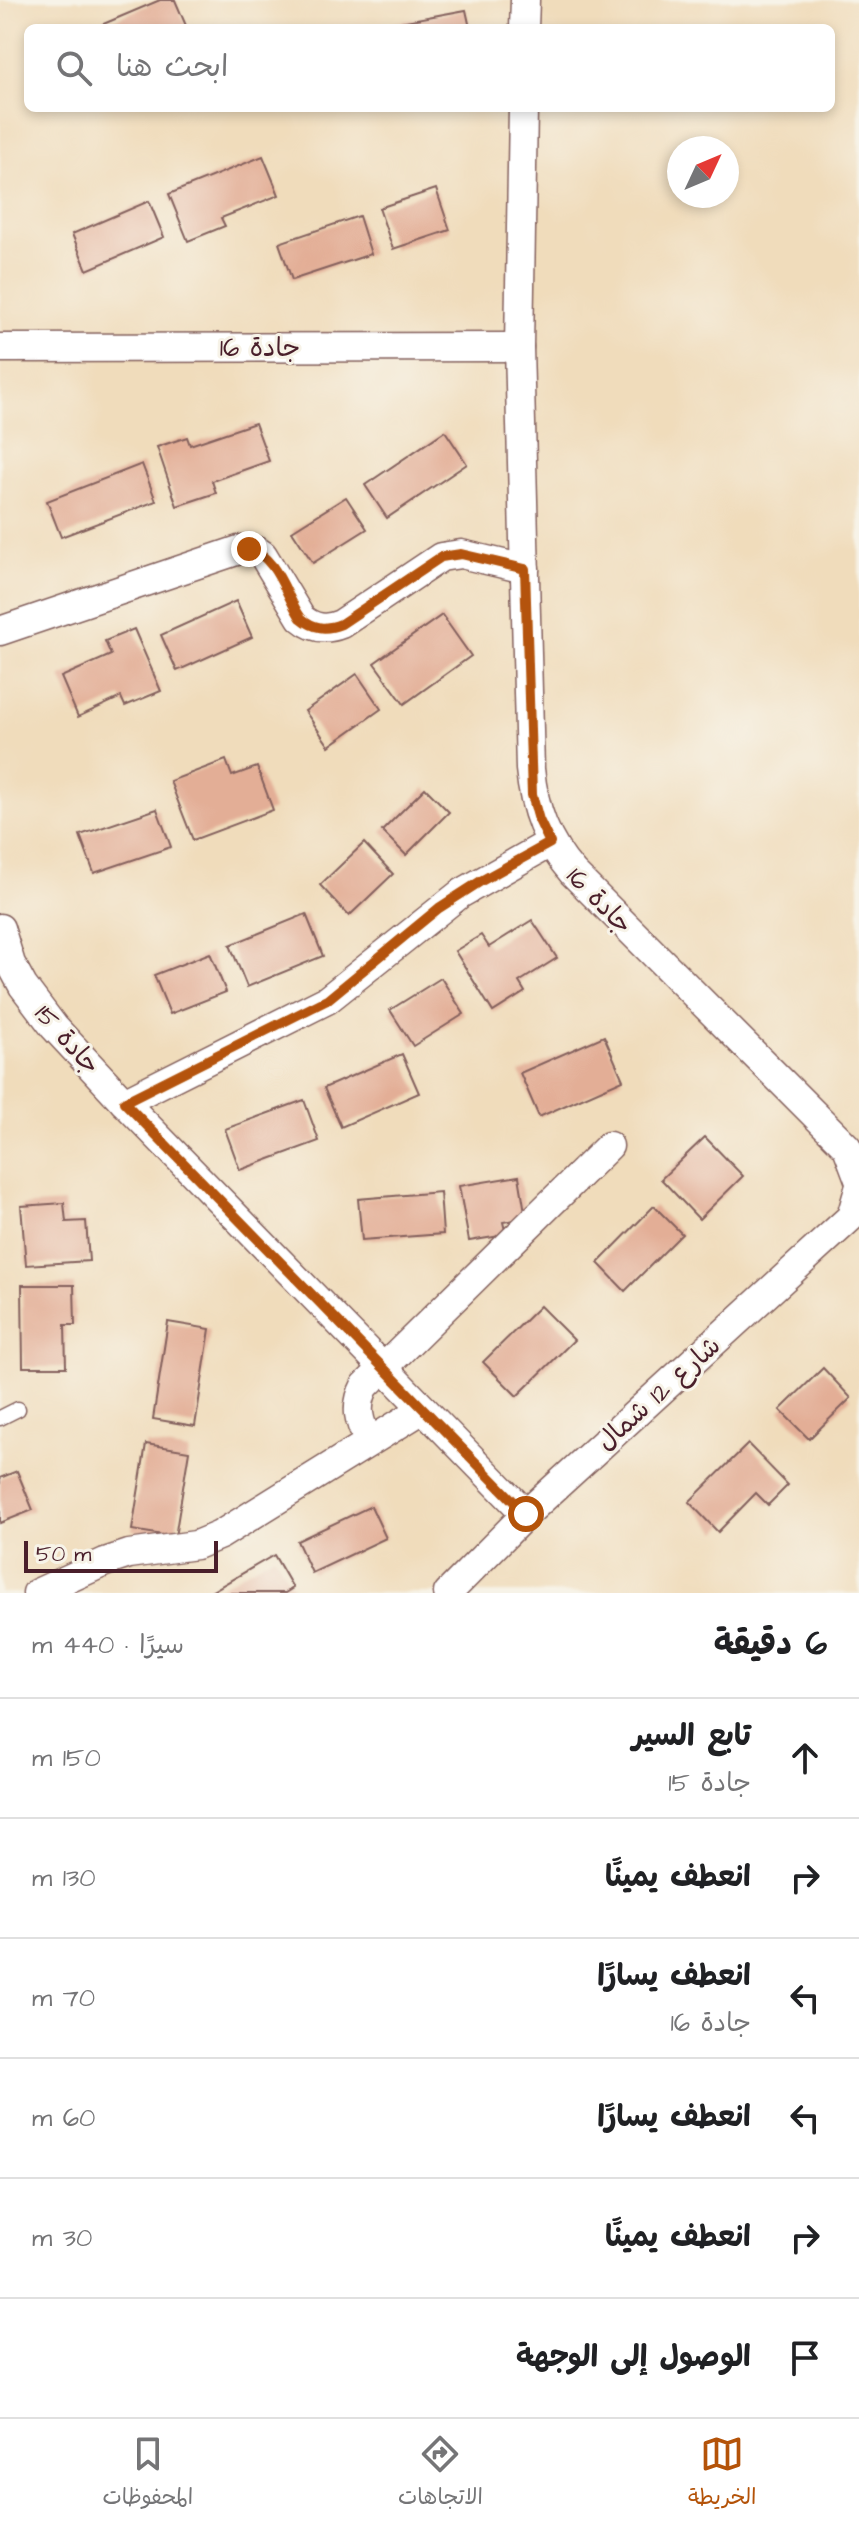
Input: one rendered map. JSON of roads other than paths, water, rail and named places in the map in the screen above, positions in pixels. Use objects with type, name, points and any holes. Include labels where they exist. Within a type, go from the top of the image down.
[{"type":"street","points":[[524,24],[525,0]]},
{"type":"street","name":"جادة 16","points":[[523,112],[519,347],[532,795],[539,820],[550,843],[579,880],[847,1147],[859,1179]]},
{"type":"street","name":"جادة 16","points":[[0,348],[519,347]]},
{"type":"street","points":[[0,631],[242,549],[263,555],[301,618],[308,624],[324,628],[341,624],[441,557],[461,554],[525,569]]},
{"type":"street","points":[[124,1102],[327,1000],[450,901],[550,843]]},
{"type":"street","name":"جادة 15","points":[[0,928],[11,964],[37,1007],[124,1102],[526,1514]]},
{"type":"street","points":[[369,1442],[361,1427],[358,1405],[365,1386],[609,1146]]},
{"type":"street","name":"شارع 12 شمال","points":[[448,1593],[526,1514],[851,1217],[859,1189]]},
{"type":"street","points":[[37,1593],[129,1554],[196,1545],[220,1535],[423,1409]]},
{"type":"lane","points":[[0,1418],[18,1409]]}]
